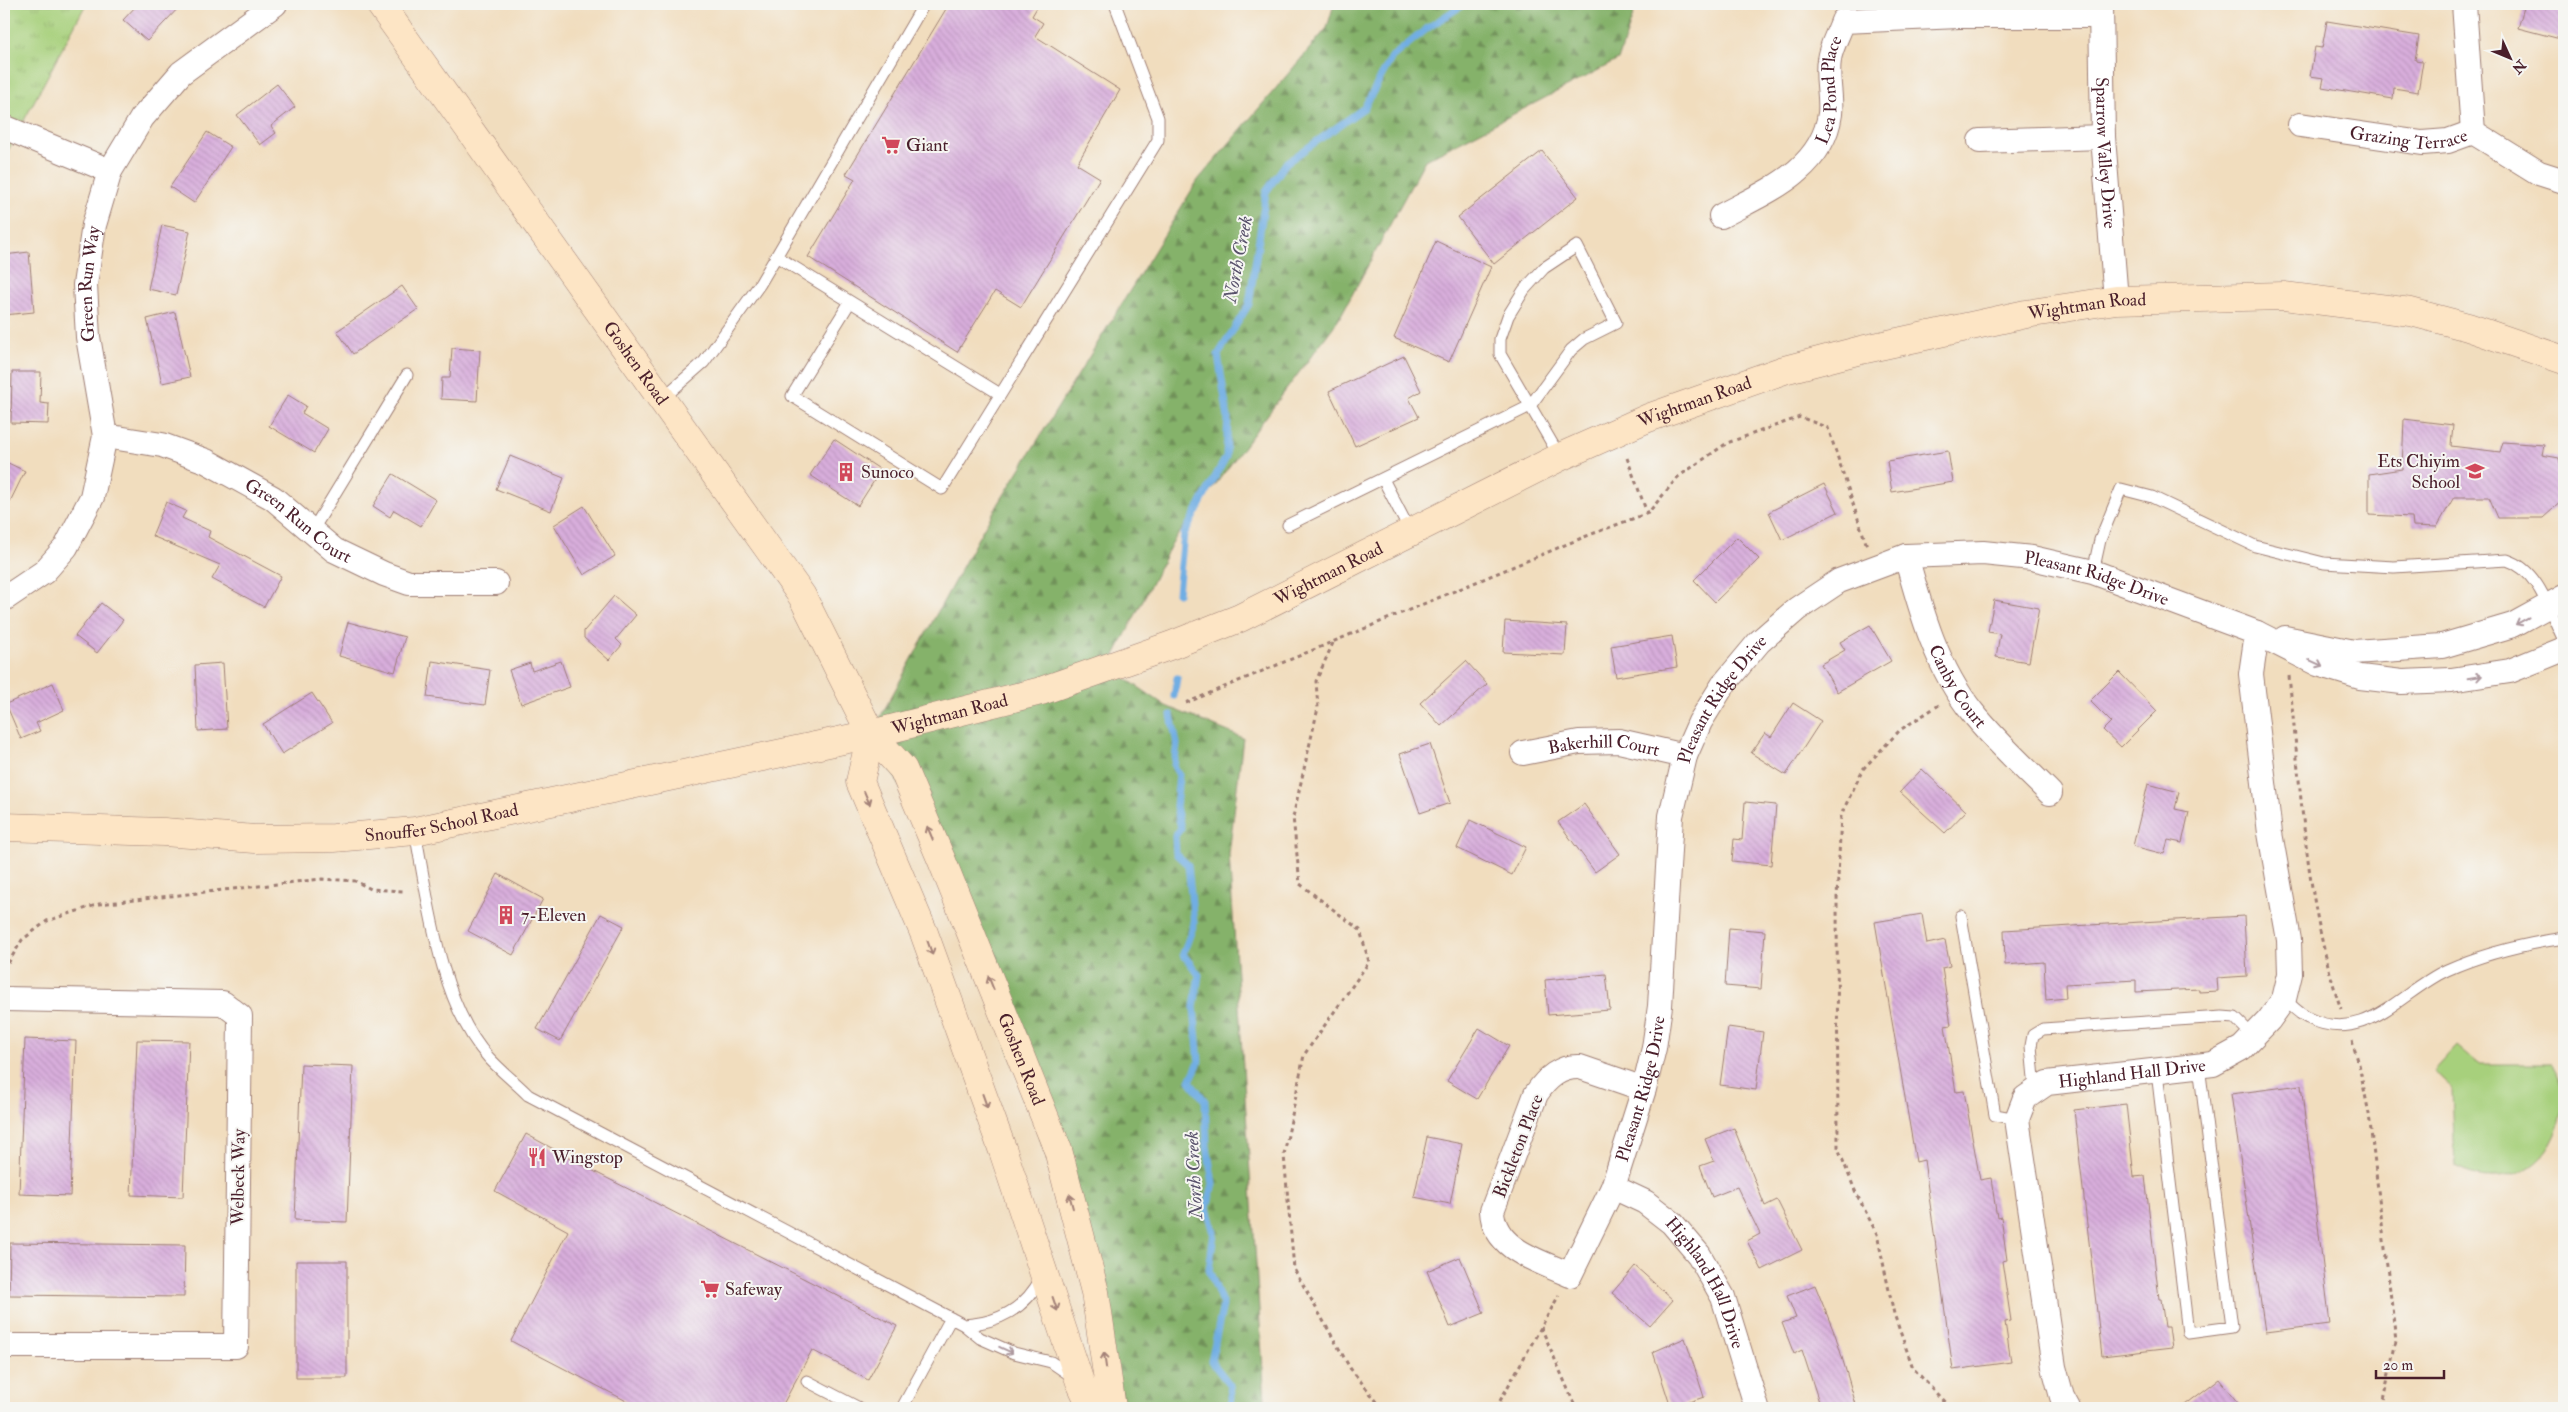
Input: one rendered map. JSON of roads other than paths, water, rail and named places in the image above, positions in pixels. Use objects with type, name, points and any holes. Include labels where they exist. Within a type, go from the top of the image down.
[{"type":"main road","name":"Goshen Road","points":[[380,4],[663,398],[802,596],[872,734],[903,769],[1058,1150],[1095,1292],[1112,1408]]},
{"type":"main road","name":"Wightman Road","points":[[872,734],[1041,691],[1172,645],[1240,618],[1560,457],[1648,418],[1784,370],[1861,350],[2026,314],[2116,300],[2284,296],[2410,312],[2468,327],[2564,360]]},
{"type":"main road","name":"Snouffer School Road","points":[[4,827],[164,832],[255,839],[334,838],[415,831],[872,734]]},
{"type":"main road","points":[[872,734],[860,782],[924,933],[1044,1272],[1080,1382],[1092,1408]]},
{"type":"street","name":"Green Run Way","points":[[4,599],[44,572],[66,547],[92,498],[105,436],[88,337],[85,285],[94,225],[110,171],[142,118],[181,73],[275,4]]},
{"type":"street","points":[[2464,4],[2473,132]]},
{"type":"street","name":"Lea Pond Place","points":[[1721,216],[1785,181],[1810,161],[1825,133],[1830,113],[1828,59],[1843,21],[1959,10],[2102,10]]},
{"type":"street","name":"Sparrow Valley Drive","points":[[2102,10],[2103,137],[2116,300]]},
{"type":"street","name":"Grazing Terrace","points":[[2300,125],[2422,143],[2448,141],[2473,132],[2539,174],[2564,181]]},
{"type":"street","points":[[4,127],[110,171]]},
{"type":"street","points":[[1980,141],[2103,137]]},
{"type":"street","name":"Green Run Court","points":[[105,436],[162,445],[206,461],[273,498],[334,550],[384,574],[409,583],[496,583]]},
{"type":"street","name":"Pleasant Ridge Drive","points":[[1570,1274],[1613,1187],[1644,1089],[1660,1006],[1671,816],[1685,756],[1700,722],[1723,685],[1759,642],[1797,609],[1832,585],[1906,556],[1983,553],[2032,558],[2093,572],[2257,633],[2318,664],[2360,677],[2402,682],[2451,680],[2510,672],[2564,649]]},
{"type":"street","name":"Canby Court","points":[[1906,556],[1925,623],[1959,691],[1973,713],[2050,793]]},
{"type":"street","name":"Pleasant Ridge Drive","points":[[2257,633],[2354,652],[2442,646],[2512,626],[2556,602]]},
{"type":"street","name":"Highland Hall Drive","points":[[2017,1119],[2025,1098],[2035,1089],[2047,1083],[2157,1072],[2213,1064],[2242,1048],[2254,1037],[2284,999],[2290,974],[2289,940],[2270,833],[2251,674],[2257,633]]},
{"type":"street","name":"Bakerhill Court","points":[[1523,753],[1579,742],[1619,741],[1685,756]]},
{"type":"street","name":"Welbeck Way","points":[[4,999],[223,1003],[240,1016],[236,1346],[4,1346]]},
{"type":"street","name":"Bickleton Place","points":[[1570,1274],[1519,1252],[1499,1234],[1493,1222],[1492,1211],[1536,1094],[1544,1082],[1554,1073],[1570,1066],[1590,1070],[1644,1089]]},
{"type":"street","points":[[2017,1119],[2054,1367],[2062,1397],[2068,1408]]},
{"type":"street","name":"Highland Hall Drive","points":[[1613,1187],[1645,1202],[1672,1223],[1699,1255],[1723,1297],[1758,1408]]},
{"type":"lane","points":[[663,398],[704,362],[760,284],[924,4]]},
{"type":"lane","points":[[850,302],[792,396],[942,489],[1158,140],[1158,118],[1115,4]]},
{"type":"lane","points":[[1288,525],[1530,406],[1571,350],[1584,339],[1616,324],[1577,246],[1544,268],[1524,290],[1508,316],[1500,340],[1500,354],[1530,406],[1560,457]]},
{"type":"lane","points":[[776,256],[1000,394]]},
{"type":"lane","points":[[312,531],[407,375]]},
{"type":"lane","points":[[1383,479],[1411,533]]},
{"type":"lane","points":[[2093,572],[2100,540],[2121,489],[2152,497],[2255,546],[2324,563],[2394,567],[2507,560],[2518,564],[2556,602],[2564,640]]},
{"type":"lane","points":[[415,831],[440,955],[458,1011],[488,1057],[528,1094],[964,1325],[980,1338],[1014,1354],[1051,1362],[1080,1382]]},
{"type":"lane","points":[[1961,916],[1995,1115],[2017,1119]]},
{"type":"lane","points":[[2284,999],[2307,1018],[2339,1026],[2371,1020],[2445,971],[2494,952],[2564,938]]},
{"type":"lane","points":[[2035,1089],[2032,1040],[2033,1035],[2043,1029],[2222,1017],[2236,1018],[2254,1037]]},
{"type":"lane","points":[[2157,1072],[2188,1333],[2232,1327],[2199,1066]]},
{"type":"lane","points":[[964,1325],[985,1324],[1017,1308],[1033,1294],[1044,1272]]},
{"type":"lane","points":[[902,1408],[951,1318]]},
{"type":"lane","points":[[807,1381],[859,1408]]},
{"type":"waterway","name":"North Creek","points":[[1178,593],[1184,534],[1226,457],[1228,418],[1218,355],[1249,304],[1266,192],[1286,163],[1364,108],[1392,57],[1429,27],[1464,4]]},
{"type":"waterway","name":"North Creek","points":[[1174,696],[1177,678]]},
{"type":"waterway","name":"North Creek","points":[[1171,715],[1177,744],[1174,766],[1179,775],[1176,807],[1181,828],[1175,836],[1176,854],[1188,865],[1194,924],[1183,954],[1199,975],[1194,1007],[1199,1062],[1190,1081],[1205,1101],[1207,1146],[1213,1184],[1207,1208],[1214,1233],[1209,1270],[1223,1305],[1211,1361],[1230,1385],[1232,1408]]},
{"type":"place","name":"Giant","points":[[891,145]]},
{"type":"place","name":"Ets Chiyim School","points":[[2475,471]]},
{"type":"place","name":"Sunoco","points":[[846,472]]},
{"type":"place","name":"7-Eleven","points":[[506,915]]},
{"type":"place","name":"Wingstop","points":[[537,1157]]},
{"type":"place","name":"Safeway","points":[[710,1289]]}]
